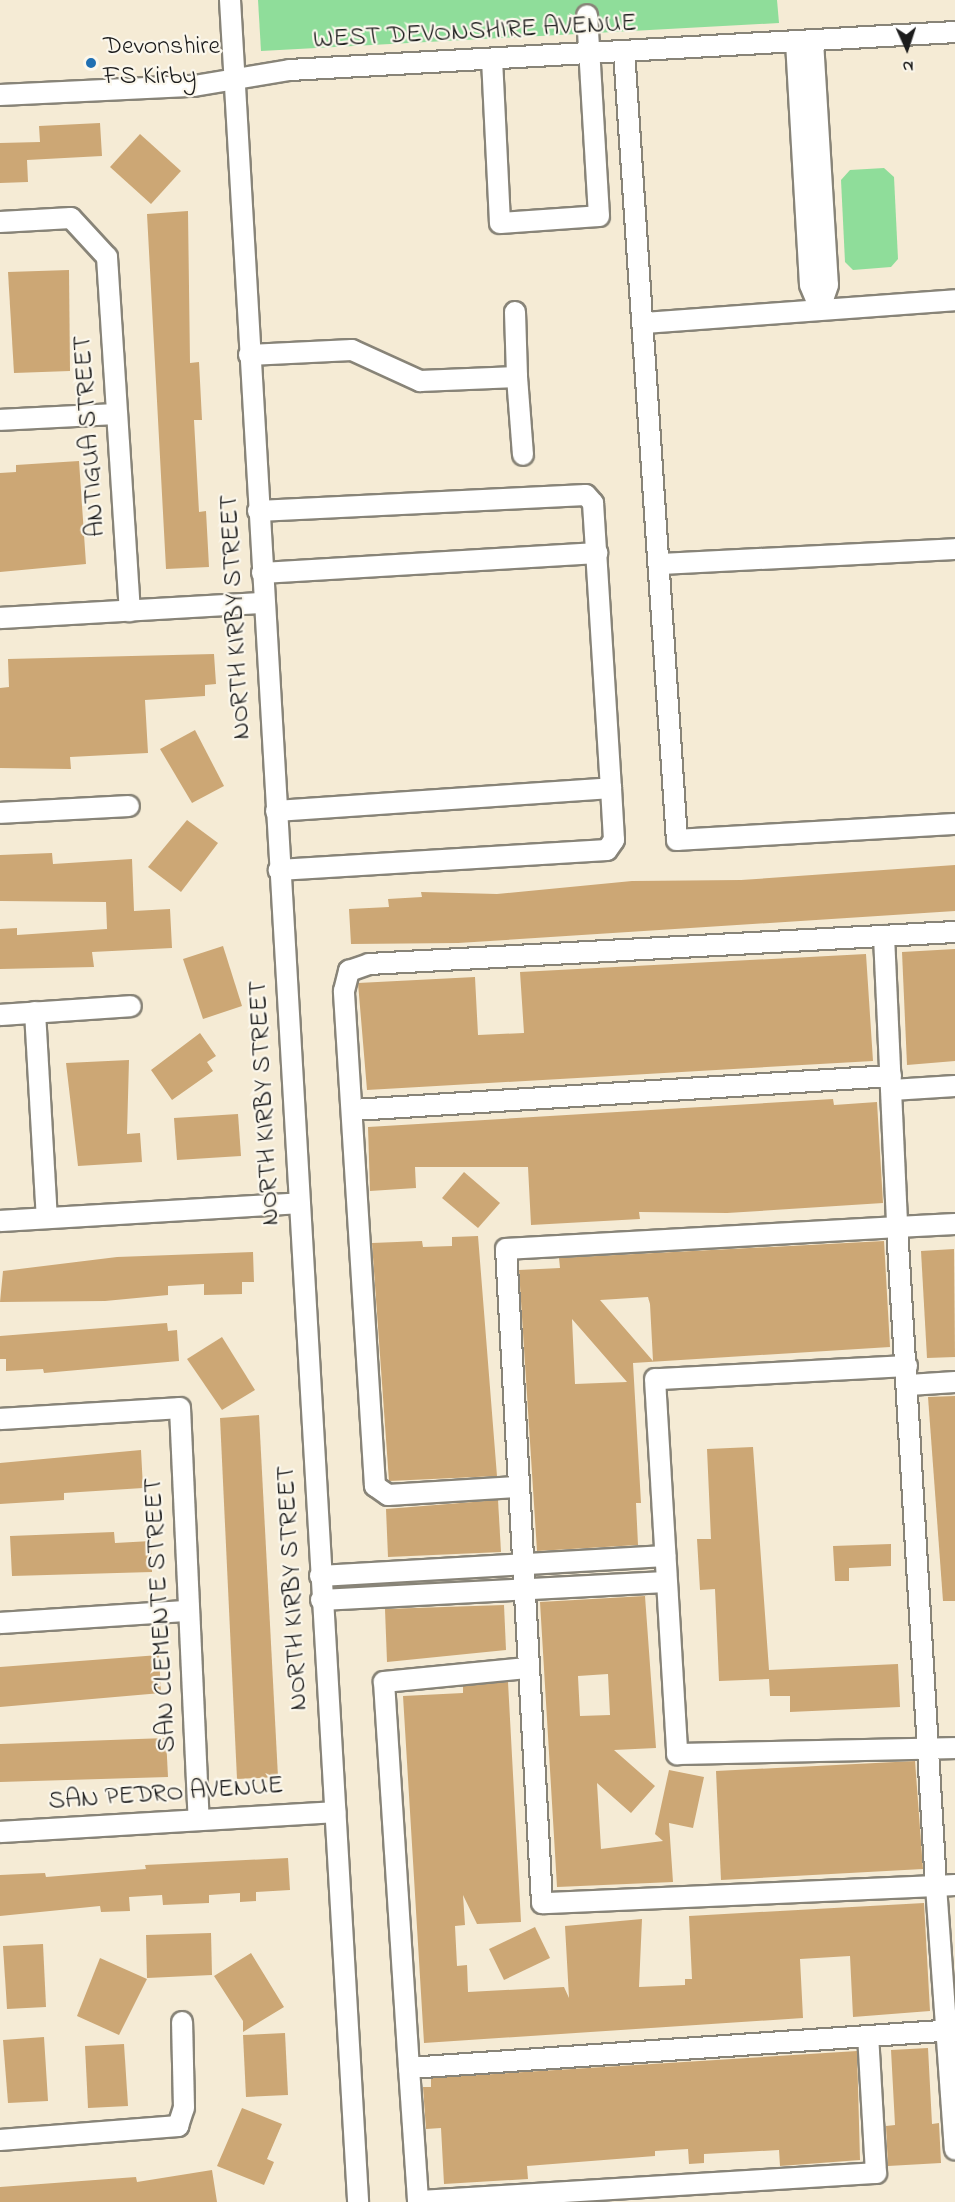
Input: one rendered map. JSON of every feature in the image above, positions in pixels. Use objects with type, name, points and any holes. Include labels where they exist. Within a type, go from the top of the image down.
[{"type":"street","name":"NORTH KIRBY STREET","points":[[230,0],[321,1600],[358,2202]]},
{"type":"street","points":[[492,59],[500,223],[599,216],[587,15]]},
{"type":"street","name":"WEST DEVONSHIRE AVENUE","points":[[0,95],[235,79],[290,70],[955,32]]},
{"type":"street","points":[[804,41],[812,170],[828,285],[820,308]]},
{"type":"street","points":[[624,51],[662,564],[677,840],[955,824]]},
{"type":"street","name":"ANTIGUA STREET","points":[[0,222],[70,218],[107,257],[130,611]]},
{"type":"street","points":[[644,323],[820,308],[955,300]]},
{"type":"street","points":[[515,312],[523,455]]},
{"type":"street","points":[[249,355],[352,350],[420,381],[517,377]]},
{"type":"street","points":[[0,420],[116,414]]},
{"type":"street","points":[[258,511],[581,494],[593,502],[611,788],[614,840],[607,850],[279,870]]},
{"type":"street","points":[[662,564],[955,549]]},
{"type":"street","points":[[262,573],[597,553]]},
{"type":"street","points":[[0,618],[264,603]]},
{"type":"street","points":[[276,811],[611,788]]},
{"type":"street","points":[[0,813],[129,806]]},
{"type":"street","points":[[516,1487],[388,1495],[375,1486],[354,1110],[344,991],[350,971],[359,966],[955,932]]},
{"type":"street","points":[[884,936],[897,1227],[931,1749],[945,1886],[955,2149]]},
{"type":"street","points":[[0,1014],[131,1006]]},
{"type":"street","points":[[35,1012],[47,1218]]},
{"type":"street","points":[[354,1110],[891,1083],[955,1086]]},
{"type":"street","points":[[0,1221],[299,1203]]},
{"type":"street","points":[[945,1886],[542,1903],[516,1487],[506,1249],[955,1224]]},
{"type":"street","points":[[955,1382],[908,1376],[655,1379],[676,1755],[955,1748]]},
{"type":"street","name":"SAN CLEMENTE STREET","points":[[0,1419],[180,1408],[187,1611],[199,1820]]},
{"type":"street","points":[[320,1576],[665,1556]]},
{"type":"street","points":[[321,1600],[666,1582]]},
{"type":"street","points":[[0,1623],[187,1611]]},
{"type":"street","points":[[527,1668],[384,1682],[418,2201],[876,2173],[868,2036]]},
{"type":"street","name":"SAN PEDRO AVENUE","points":[[0,1832],[335,1812]]},
{"type":"street","points":[[0,2140],[178,2126],[184,2108],[182,2022]]},
{"type":"street","points":[[409,2068],[951,2030]]},
{"type":"green space","points":[[258,0],[777,0],[779,23],[261,51]]},
{"type":"green space","points":[[884,168],[894,177],[898,259],[891,267],[853,270],[845,262],[841,180],[850,170]]},
{"type":"building","points":[[100,123],[102,156],[27,160],[28,182],[0,183],[0,143],[40,142],[39,126]]},
{"type":"building","points":[[140,134],[181,171],[151,204],[110,167]]},
{"type":"building","points":[[188,211],[190,363],[199,362],[202,420],[194,420],[199,512],[206,511],[209,567],[166,569],[147,214]]},
{"type":"building","points":[[69,270],[70,371],[14,373],[8,272]]},
{"type":"building","points":[[79,461],[86,564],[0,572],[0,473],[16,472],[16,465]]},
{"type":"building","points":[[214,654],[216,684],[205,685],[205,696],[145,700],[148,753],[70,757],[71,769],[0,768],[0,688],[9,687],[8,659]]},
{"type":"building","points":[[195,730],[224,786],[192,803],[160,749]]},
{"type":"building","points":[[187,820],[218,843],[181,892],[148,867]]},
{"type":"building","points":[[52,853],[53,864],[132,859],[134,911],[170,909],[172,948],[92,952],[94,967],[0,969],[0,929],[17,928],[17,935],[107,929],[106,902],[0,901],[0,855]]},
{"type":"building","points":[[955,865],[955,911],[458,943],[351,944],[349,909],[389,907],[388,899],[422,897],[421,892],[497,894],[632,881],[741,880]]},
{"type":"building","points":[[223,946],[242,1006],[203,1019],[183,959]]},
{"type":"building","points":[[955,949],[955,1061],[907,1065],[902,952]]},
{"type":"building","points":[[866,954],[873,1061],[367,1090],[358,983],[475,977],[478,1035],[524,1033],[520,972]]},
{"type":"building","points":[[200,1033],[216,1056],[207,1062],[213,1071],[172,1100],[151,1070]]},
{"type":"building","points":[[129,1060],[127,1134],[140,1133],[142,1162],[78,1166],[66,1063]]},
{"type":"building","points":[[833,1099],[834,1105],[877,1102],[883,1203],[727,1213],[639,1212],[640,1219],[531,1225],[528,1167],[415,1167],[416,1188],[370,1191],[368,1127]]},
{"type":"building","points":[[238,1114],[241,1156],[177,1160],[174,1118]]},
{"type":"building","points":[[464,1172],[500,1203],[478,1228],[442,1198]]},
{"type":"building","points":[[478,1236],[497,1476],[389,1481],[372,1243],[422,1241],[423,1247],[452,1246],[452,1237]]},
{"type":"building","points":[[884,1241],[890,1347],[633,1363],[641,1503],[636,1503],[638,1545],[537,1551],[519,1270],[560,1268],[559,1258]],"holes":[[[648,1297],[650,1304],[653,1361],[600,1300]],[[572,1319],[627,1382],[575,1384]]]},
{"type":"building","points":[[954,1249],[955,1357],[927,1358],[921,1251]]},
{"type":"building","points":[[253,1252],[254,1282],[242,1282],[242,1294],[204,1295],[204,1284],[168,1286],[168,1295],[105,1301],[0,1302],[3,1271],[117,1257]]},
{"type":"building","points":[[167,1323],[168,1331],[177,1330],[179,1361],[44,1373],[43,1369],[6,1371],[6,1359],[0,1359],[0,1336]]},
{"type":"building","points":[[222,1337],[255,1390],[222,1410],[187,1359]]},
{"type":"building","points":[[955,1396],[955,1601],[943,1601],[928,1397]]},
{"type":"building","points":[[259,1415],[278,1777],[237,1779],[220,1418]]},
{"type":"building","points":[[753,1447],[769,1670],[898,1664],[900,1707],[790,1712],[790,1696],[770,1696],[769,1679],[719,1681],[715,1589],[700,1590],[697,1539],[711,1539],[707,1449]]},
{"type":"building","points":[[141,1450],[143,1488],[64,1493],[64,1500],[0,1504],[0,1463]]},
{"type":"building","points":[[498,1500],[501,1552],[388,1557],[386,1509]]},
{"type":"building","points":[[114,1532],[115,1543],[151,1541],[152,1572],[12,1576],[10,1536]]},
{"type":"building","points":[[891,1544],[891,1566],[849,1568],[849,1581],[835,1581],[833,1546]]},
{"type":"building","points":[[645,1596],[656,1748],[614,1750],[655,1786],[631,1813],[597,1783],[601,1849],[663,1841],[655,1834],[669,1770],[704,1777],[693,1828],[669,1823],[673,1882],[557,1887],[540,1602]],"holes":[[[608,1674],[610,1715],[580,1716],[578,1676]]]},
{"type":"building","points":[[504,1605],[506,1650],[387,1662],[385,1609]]},
{"type":"building","points":[[159,1655],[161,1693],[0,1707],[0,1667]]},
{"type":"building","points":[[508,1682],[521,1922],[477,1924],[463,1895],[465,1925],[455,1926],[457,1966],[467,1965],[468,1992],[564,1987],[569,1998],[565,1926],[642,1919],[639,1987],[685,1985],[685,1979],[692,1979],[689,1916],[924,1903],[930,2011],[853,2017],[850,1956],[800,1959],[803,2018],[424,2043],[403,1696],[463,1693],[463,1686]]},
{"type":"building","points":[[166,1738],[168,1777],[0,1782],[0,1744]]},
{"type":"building","points":[[915,1761],[923,1869],[721,1880],[716,1771]]},
{"type":"building","points":[[288,1858],[290,1890],[256,1892],[256,1901],[240,1902],[240,1893],[209,1895],[209,1903],[163,1905],[162,1895],[129,1897],[130,1911],[101,1912],[100,1906],[0,1916],[0,1875],[45,1873],[46,1877],[146,1869],[145,1865]]},
{"type":"building","points":[[535,1927],[550,1958],[504,1980],[489,1949]]},
{"type":"building","points":[[211,1933],[212,1975],[147,1978],[146,1935]]},
{"type":"building","points":[[43,1944],[46,2007],[7,2009],[3,1946]]},
{"type":"building","points":[[251,1953],[284,2007],[243,2032],[243,2021],[214,1976]]},
{"type":"building","points":[[100,1958],[147,1979],[119,2035],[77,2016]]},
{"type":"building","points":[[285,2033],[288,2095],[246,2097],[243,2035]]},
{"type":"building","points":[[44,2037],[48,2101],[8,2103],[3,2040]]},
{"type":"building","points":[[124,2044],[128,2106],[88,2108],[85,2046]]},
{"type":"building","points":[[928,2048],[932,2124],[939,2123],[941,2163],[888,2166],[886,2126],[895,2125],[891,2050]]},
{"type":"building","points":[[857,2051],[860,2160],[780,2166],[779,2150],[704,2154],[704,2163],[689,2164],[688,2149],[655,2151],[655,2156],[527,2166],[528,2179],[444,2184],[441,2128],[426,2129],[423,2087],[431,2087],[431,2078]]},
{"type":"building","points":[[242,2108],[282,2124],[267,2159],[274,2162],[264,2185],[217,2166]]},
{"type":"building","points":[[212,2170],[217,2202],[0,2202],[0,2187],[136,2177],[137,2182]]},
{"type":"place","name":"Devonshire FS Kirby","points":[[91,63]]}]
